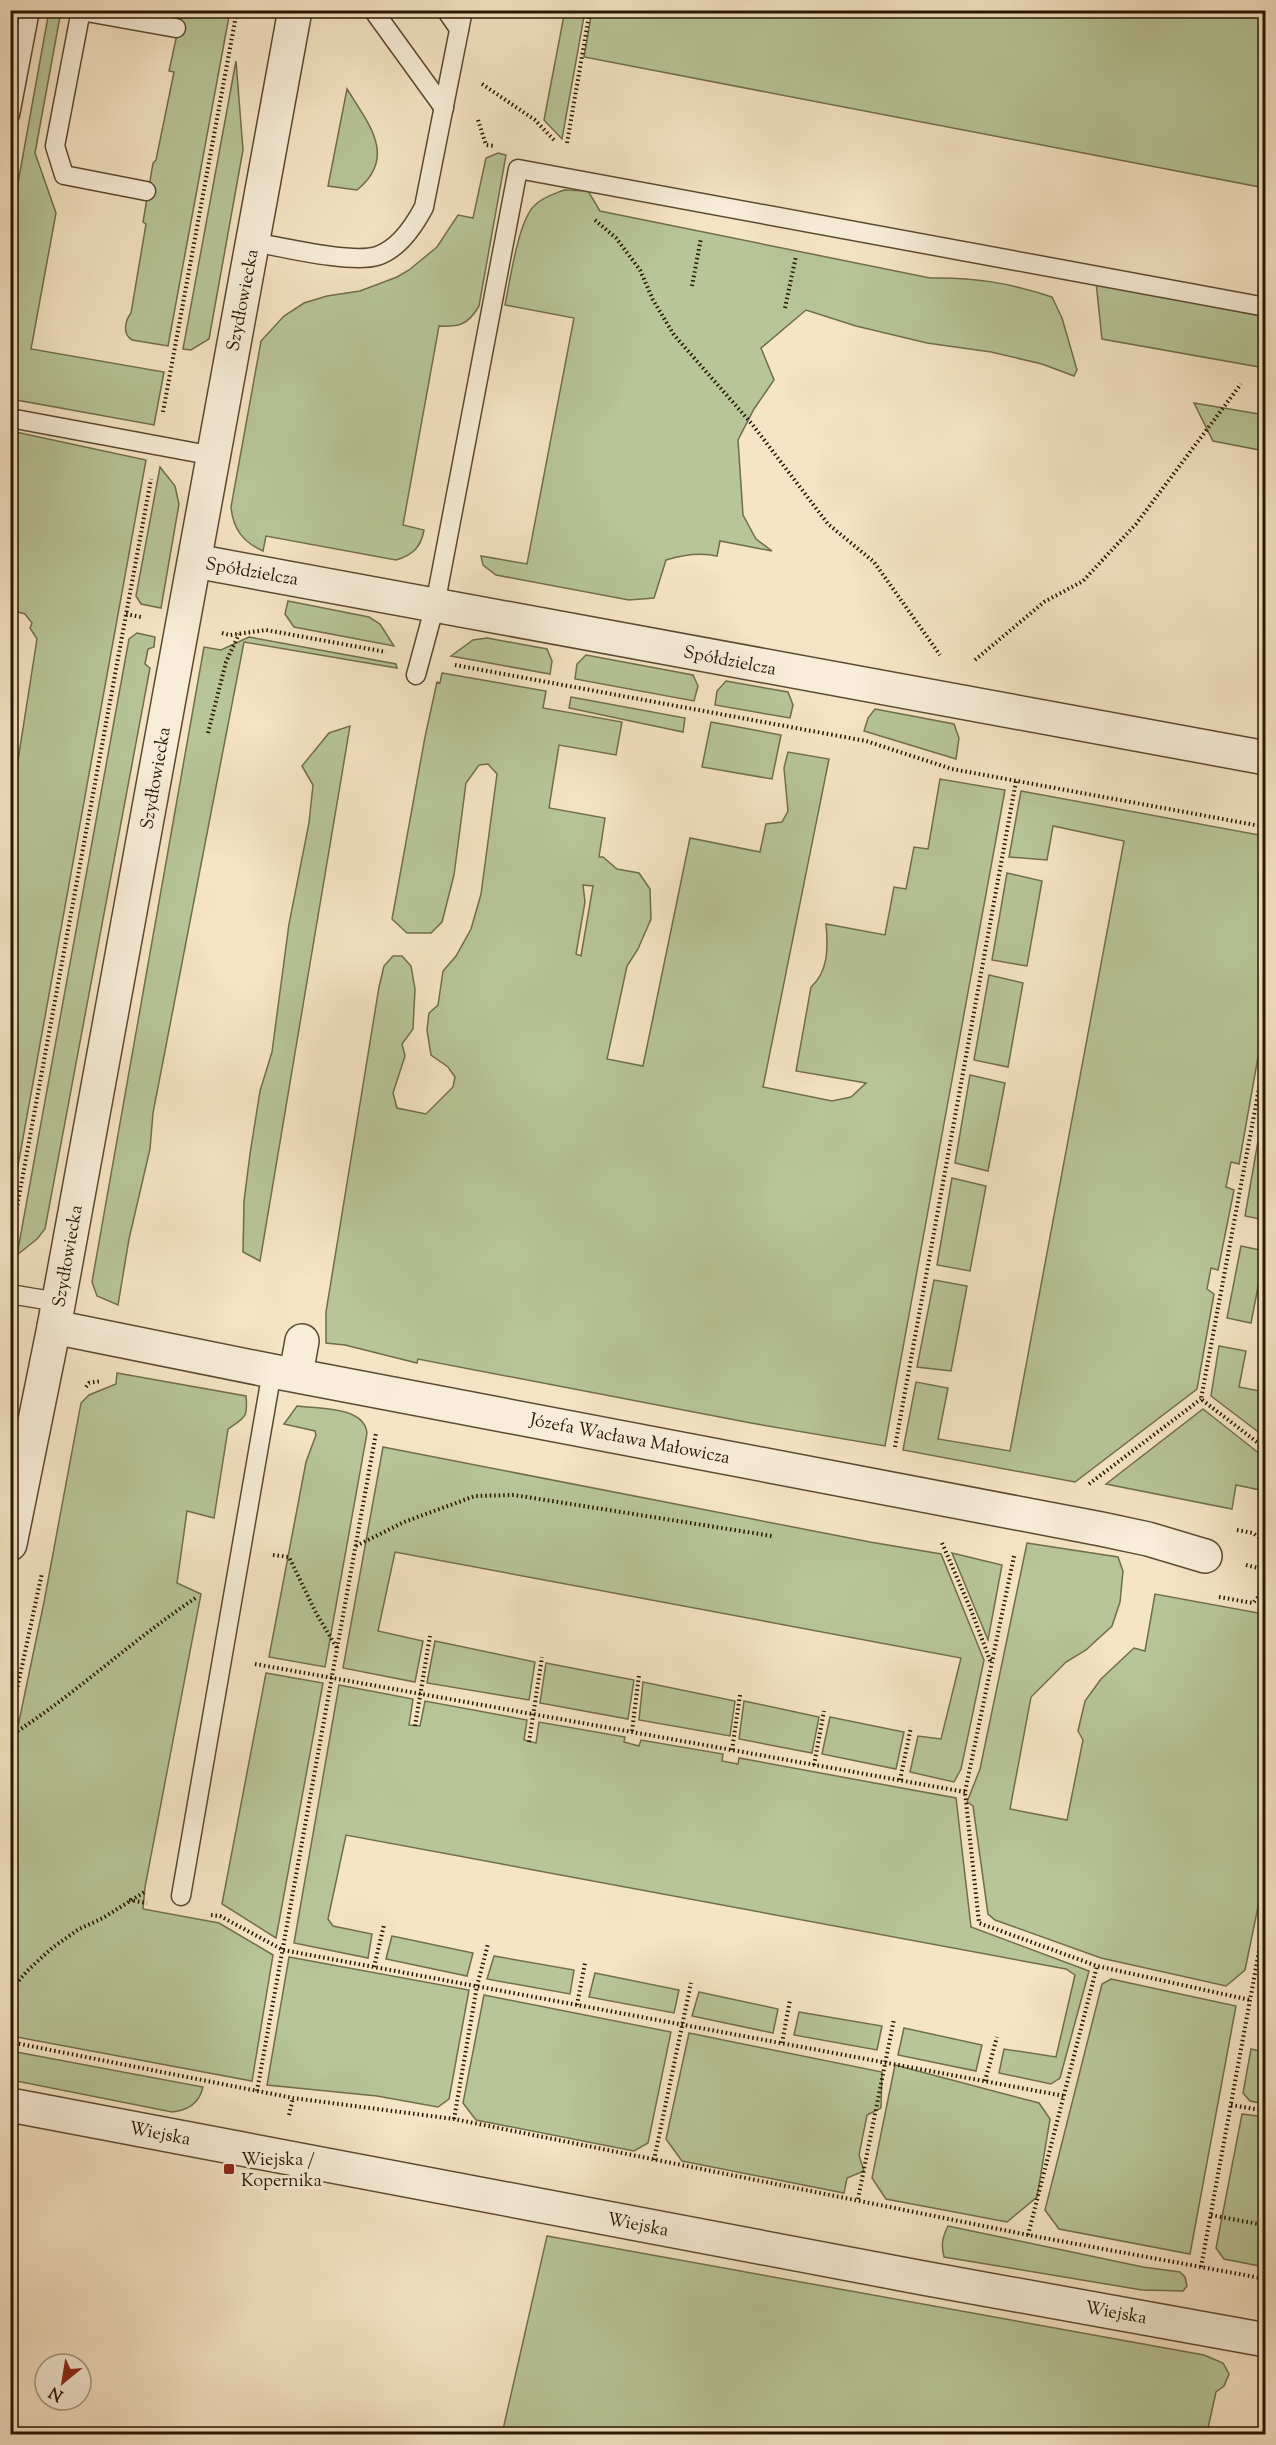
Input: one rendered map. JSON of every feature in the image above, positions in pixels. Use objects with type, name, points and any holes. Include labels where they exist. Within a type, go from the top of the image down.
[{"type":"street","name":"Szydłowiecka","points":[[10,1544],[56,1314],[295,10]]},
{"type":"street","name":"Spółdzielcza","points":[[195,561],[1266,758]]},
{"type":"street","name":"Józefa Wacława Małowicza","points":[[56,1314],[284,1372],[918,1493],[1148,1539],[1205,1556]]},
{"type":"street","points":[[284,1372],[302,1341]]},
{"type":"street","name":"Wiejska","points":[[10,2105],[923,2278],[1266,2340]]},
{"type":"lane","points":[[10,116],[30,10]]},
{"type":"lane","points":[[373,10],[444,108]]},
{"type":"lane","points":[[446,10],[459,29]]},
{"type":"lane","points":[[253,242],[354,258],[378,255],[397,243],[414,226],[424,207],[463,10]]},
{"type":"lane","points":[[146,191],[64,175],[56,146],[81,11],[176,28]]},
{"type":"lane","points":[[417,667],[435,605],[518,169],[1266,307]]},
{"type":"lane","points":[[10,418],[214,456]]},
{"type":"lane","points":[[10,1294],[56,1314]]},
{"type":"lane","points":[[181,1896],[284,1372]]},
{"type":"path","points":[[10,1245],[237,10]]},
{"type":"path","points":[[560,178],[590,10]]},
{"type":"path","points":[[478,92],[480,82],[535,120],[565,151]]},
{"type":"path","points":[[475,110],[486,145],[498,147]]},
{"type":"path","points":[[580,182],[579,194],[587,213],[616,238],[640,270],[653,300],[674,335],[752,424],[828,524],[874,562],[942,658]]},
{"type":"path","points":[[692,286],[696,269]]},
{"type":"path","points":[[785,308],[790,289]]},
{"type":"path","points":[[972,663],[1044,602],[1083,581],[1136,524],[1241,384]]},
{"type":"path","points":[[220,633],[230,635],[266,630],[417,667],[866,741],[952,769],[1266,827]]},
{"type":"path","points":[[893,1456],[1016,781]]},
{"type":"path","points":[[1087,1486],[1201,1399],[1266,1052]]},
{"type":"path","points":[[258,2091],[382,1391]]},
{"type":"path","points":[[1201,1399],[1266,1449]]},
{"type":"path","points":[[918,1493],[957,1576],[992,1665]]},
{"type":"path","points":[[356,1546],[404,1522],[475,1496],[514,1495],[772,1536]]},
{"type":"path","points":[[1023,1514],[965,1792],[979,1923],[1096,1966],[1250,2000]]},
{"type":"path","points":[[1233,1529],[1252,1533],[1266,1544]]},
{"type":"path","points":[[289,1557],[316,1613],[337,1648]]},
{"type":"path","points":[[10,1736],[48,1712],[132,1643],[190,1601]]},
{"type":"path","points":[[415,1726],[430,1636]]},
{"type":"path","points":[[529,1742],[542,1657]]},
{"type":"path","points":[[268,1665],[965,1792]]},
{"type":"path","points":[[632,1731],[639,1676]]},
{"type":"path","points":[[732,1750],[740,1695]]},
{"type":"path","points":[[814,1765],[824,1711]]},
{"type":"path","points":[[900,1780],[911,1727]]},
{"type":"path","points":[[10,1991],[27,1971],[52,1948],[129,1900],[143,1894]]},
{"type":"path","points":[[129,1900],[142,1902]]},
{"type":"path","points":[[1202,2267],[1266,1913]]},
{"type":"path","points":[[220,1916],[283,1950],[1064,2096]]},
{"type":"path","points":[[374,1967],[384,1925]]},
{"type":"path","points":[[454,2120],[477,1986],[488,1944]]},
{"type":"path","points":[[577,2005],[585,1963]]},
{"type":"path","points":[[1028,2235],[1096,1966]]},
{"type":"path","points":[[654,2160],[691,1983]]},
{"type":"path","points":[[782,2043],[790,2000]]},
{"type":"path","points":[[858,2199],[894,2019]]},
{"type":"path","points":[[985,2081],[997,2037]]},
{"type":"path","points":[[10,2042],[258,2091],[454,2120],[858,2199],[1028,2235],[1266,2279]]},
{"type":"path","points":[[1231,2105],[1266,2111]]},
{"type":"path","points":[[1210,2215],[1258,2224]]},
{"type":"green space","points":[[565,10],[585,11],[562,139],[544,120]]},
{"type":"green space","points":[[49,11],[61,11],[35,153],[56,213],[31,349],[164,372],[154,425],[11,399],[11,194],[16,194]]},
{"type":"green space","points":[[182,11],[230,11],[168,346],[132,340],[127,334],[126,327],[131,313],[146,224],[143,222],[153,163],[156,160],[174,72],[169,71]]},
{"type":"green space","points":[[592,11],[1265,11],[1265,188],[584,57]]},
{"type":"green space","points":[[236,61],[243,150],[209,339],[191,350],[183,349]]},
{"type":"green space","points":[[347,89],[370,127],[377,153],[376,165],[369,178],[357,190],[328,186]]},
{"type":"green space","points":[[498,153],[506,155],[479,306],[462,324],[439,326],[403,525],[424,530],[418,546],[412,553],[396,560],[266,536],[263,551],[256,547],[240,534],[234,522],[231,507],[261,341],[284,316],[304,303],[327,296],[360,291],[409,270],[437,247],[458,215],[473,218],[486,158]]},
{"type":"green space","points":[[564,190],[588,191],[600,211],[930,278],[992,282],[1052,297],[1062,318],[1077,370],[1074,376],[1042,364],[991,352],[927,343],[856,326],[806,310],[761,348],[774,380],[754,409],[738,440],[743,515],[756,539],[772,551],[720,541],[717,556],[691,555],[666,560],[654,598],[629,600],[496,575],[483,565],[481,556],[527,564],[574,318],[505,305],[519,237],[529,213],[542,200]]},
{"type":"green space","points":[[1096,282],[1265,317],[1265,368],[1102,339]]},
{"type":"green space","points":[[1194,403],[1259,414],[1265,410],[1265,451],[1213,441]]},
{"type":"green space","points":[[11,431],[146,460],[11,1204],[11,805],[37,639],[30,628],[32,623],[25,614],[11,610]]},
{"type":"green space","points":[[160,467],[175,486],[179,504],[161,608],[141,604],[136,596]]},
{"type":"green space","points":[[288,601],[369,617],[380,624],[394,646],[294,627],[285,614]]},
{"type":"green space","points":[[137,633],[155,637],[154,647],[148,649],[145,664],[150,668],[45,1229],[37,1239],[17,1255],[129,639]]},
{"type":"green space","points":[[249,637],[396,664],[397,668],[244,642],[153,1113],[150,1149],[129,1239],[118,1305],[97,1296],[92,1282],[204,647],[221,650]]},
{"type":"green space","points":[[487,638],[547,649],[552,661],[550,674],[451,656],[473,640]]},
{"type":"green space","points":[[586,655],[693,675],[698,686],[694,701],[575,679],[577,664]]},
{"type":"green space","points":[[442,673],[546,691],[543,708],[622,722],[616,755],[559,745],[549,808],[605,818],[599,857],[603,857],[617,869],[639,873],[650,889],[651,919],[638,949],[627,966],[607,1059],[643,1066],[690,838],[760,852],[766,824],[782,822],[788,811],[784,768],[788,752],[829,759],[763,1087],[832,1101],[851,1097],[866,1083],[796,1071],[811,987],[821,974],[826,958],[826,924],[885,935],[894,887],[906,889],[914,847],[928,849],[940,779],[1005,790],[885,1446],[751,1423],[418,1359],[417,1363],[345,1345],[326,1343],[326,1312],[379,987],[384,966],[393,956],[402,956],[411,966],[415,989],[413,1029],[402,1044],[405,1056],[393,1093],[397,1108],[426,1114],[453,1087],[455,1077],[448,1067],[431,1055],[427,1030],[429,1013],[438,1005],[443,971],[456,956],[471,929],[481,894],[497,774],[488,764],[479,765],[466,783],[454,875],[442,922],[431,933],[407,933],[392,919],[425,737],[437,682],[440,683]],"holes":[[[583,885],[593,886],[581,956],[576,954],[585,902]]]},
{"type":"green space","points":[[726,681],[788,692],[793,705],[790,718],[715,705],[717,691]]},
{"type":"green space","points":[[571,697],[685,718],[683,732],[569,708]]},
{"type":"green space","points":[[875,709],[954,724],[959,738],[956,759],[864,731],[868,718]]},
{"type":"green space","points":[[711,722],[781,735],[772,779],[702,767]]},
{"type":"green space","points":[[350,726],[260,1261],[243,1252],[244,1201],[260,1091],[272,1052],[289,924],[309,823],[313,785],[302,766],[329,733]]},
{"type":"green space","points":[[1021,791],[1265,836],[1265,1018],[1239,1164],[1231,1162],[1226,1187],[1234,1190],[1218,1270],[1211,1268],[1207,1289],[1214,1294],[1197,1389],[1075,1482],[903,1450],[916,1382],[948,1388],[938,1439],[1010,1451],[1124,841],[1053,826],[1047,860],[1009,857]]},
{"type":"green space","points":[[1007,873],[1042,881],[1027,966],[992,960]]},
{"type":"green space","points":[[989,975],[1023,983],[1008,1067],[974,1060]]},
{"type":"green space","points":[[970,1075],[1005,1083],[988,1171],[955,1163]]},
{"type":"green space","points":[[1258,1141],[1265,1142],[1265,1220],[1245,1216]]},
{"type":"green space","points":[[952,1178],[986,1186],[970,1271],[937,1265]]},
{"type":"green space","points":[[1241,1246],[1265,1251],[1251,1323],[1227,1318]]},
{"type":"green space","points":[[934,1280],[967,1286],[951,1371],[917,1367]]},
{"type":"green space","points":[[1219,1346],[1246,1351],[1239,1387],[1265,1392],[1265,1437],[1211,1396]]},
{"type":"green space","points":[[117,1373],[246,1396],[246,1413],[228,1429],[214,1518],[187,1511],[177,1583],[201,1594],[145,1887],[143,1909],[219,1923],[273,1955],[252,2081],[11,2036],[13,1750],[44,1602],[81,1403],[89,1395],[116,1384]]},
{"type":"green space","points":[[297,1406],[349,1413],[364,1424],[367,1433],[325,1667],[269,1657],[306,1462],[316,1435],[315,1431],[284,1424]]},
{"type":"green space","points":[[1203,1409],[1265,1458],[1265,1491],[1236,1485],[1232,1509],[1106,1484]]},
{"type":"green space","points":[[383,1447],[941,1554],[984,1660],[961,1769],[954,1782],[910,1772],[918,1736],[941,1739],[961,1658],[395,1552],[378,1631],[423,1641],[415,1682],[343,1668]]},
{"type":"green space","points":[[1027,1543],[1118,1557],[1123,1571],[1120,1602],[1112,1626],[1086,1650],[1066,1662],[1031,1697],[1010,1809],[1067,1820],[1083,1740],[1078,1731],[1085,1701],[1101,1679],[1134,1648],[1145,1651],[1155,1594],[1258,1613],[1265,1604],[1266,1829],[1259,1846],[1265,1854],[1265,1873],[1245,1970],[1226,1986],[1101,1958],[995,1920],[988,1914],[973,1806],[967,1802],[980,1769]]},
{"type":"green space","points":[[952,1553],[1002,1565],[988,1640]]},
{"type":"green space","points":[[435,1641],[535,1662],[529,1700],[427,1683]]},
{"type":"green space","points":[[546,1663],[634,1680],[628,1719],[540,1703]]},
{"type":"green space","points":[[266,1673],[323,1683],[276,1938],[222,1904]]},
{"type":"green space","points":[[643,1682],[735,1701],[730,1736],[639,1720]]},
{"type":"green space","points":[[339,1685],[413,1699],[409,1725],[420,1726],[425,1701],[527,1720],[524,1740],[536,1743],[539,1722],[625,1737],[624,1742],[639,1746],[641,1740],[723,1754],[722,1761],[738,1764],[739,1758],[956,1798],[971,1927],[1089,1971],[1060,2078],[1051,2084],[999,2073],[1004,2049],[1056,2057],[1075,1975],[1066,1969],[346,1835],[328,1919],[333,1926],[372,1934],[368,1958],[294,1943]]},
{"type":"green space","points":[[744,1701],[819,1717],[812,1753],[739,1739]]},
{"type":"green space","points":[[830,1717],[904,1732],[896,1769],[822,1754]]},
{"type":"green space","points":[[392,1936],[473,1953],[467,1976],[386,1959]]},
{"type":"green space","points":[[494,1956],[574,1970],[570,1994],[487,1979]]},
{"type":"green space","points":[[289,1957],[469,1990],[449,2099],[438,2107],[377,2096],[267,2085]]},
{"type":"green space","points":[[595,1973],[679,1990],[674,2013],[589,1997]]},
{"type":"green space","points":[[1111,1979],[1236,2006],[1190,2254],[1059,2229],[1045,2210],[1102,1984]]},
{"type":"green space","points":[[699,1992],[778,2009],[773,2033],[692,2016]]},
{"type":"green space","points":[[484,1995],[671,2032],[648,2143],[634,2151],[476,2120],[463,2103]]},
{"type":"green space","points":[[799,2012],[882,2026],[877,2050],[794,2035]]},
{"type":"green space","points":[[904,2028],[982,2045],[976,2071],[898,2055]]},
{"type":"green space","points":[[689,2033],[882,2072],[881,2108],[867,2115],[859,2155],[864,2171],[847,2178],[844,2193],[682,2161],[666,2139]]},
{"type":"green space","points":[[1251,2049],[1265,2052],[1265,2104],[1250,2101],[1243,2093]]},
{"type":"green space","points":[[11,2051],[203,2087],[196,2102],[183,2110],[172,2112],[11,2080]]},
{"type":"green space","points":[[895,2065],[1039,2103],[1050,2119],[1037,2197],[1007,2222],[886,2199],[872,2178]]},
{"type":"green space","points":[[1242,2114],[1265,2117],[1265,2267],[1224,2259],[1216,2248]]},
{"type":"green space","points":[[948,2226],[1143,2267],[1180,2272],[1185,2277],[1187,2286],[1183,2291],[1142,2290],[944,2257],[944,2234]]},
{"type":"green space","points":[[547,2236],[1204,2355],[1223,2363],[1229,2374],[1224,2386],[1216,2392],[1208,2428],[1238,2434],[502,2434]]},
{"type":"place","name":"Wiejska / Kopernika","points":[[229,2169]]}]
